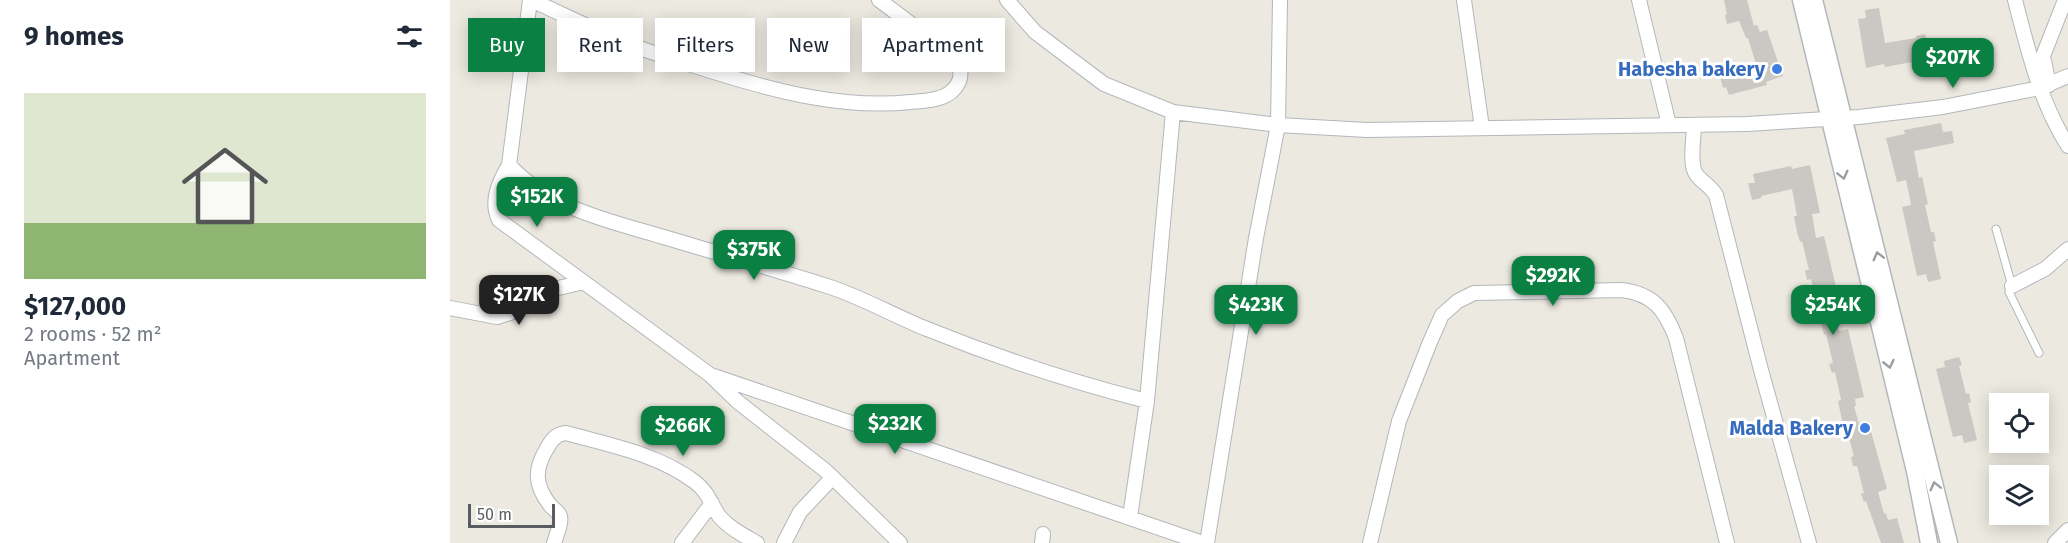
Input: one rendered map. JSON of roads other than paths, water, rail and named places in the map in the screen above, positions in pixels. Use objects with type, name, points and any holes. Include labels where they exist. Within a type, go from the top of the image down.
[{"type":"street","points":[[879,0],[954,56],[960,65],[961,76],[958,85],[951,93],[920,101],[886,105],[845,103],[765,88],[638,47],[530,0],[509,165],[498,183],[495,211],[499,220],[709,374],[738,402],[826,471],[900,543]]},
{"type":"street","points":[[1007,0],[1035,32],[1087,73],[1113,88],[1173,111],[1278,125],[1367,130],[1747,124],[1943,107],[2044,86],[2068,76]]},
{"type":"street","points":[[709,374],[1205,543],[1256,237],[1278,125],[1280,0]]},
{"type":"street","points":[[1464,0],[1482,128]]},
{"type":"street","points":[[1639,0],[1669,125]]},
{"type":"street","points":[[1801,0],[1949,543]]},
{"type":"street","points":[[1814,0],[1835,118],[1915,471],[1929,543]]},
{"type":"street","points":[[2015,0],[2044,86],[2054,124],[2068,146]]},
{"type":"street","points":[[2044,86],[2043,56],[2065,0]]},
{"type":"street","points":[[1130,517],[1147,401],[1173,111]]},
{"type":"street","points":[[1694,125],[1693,167],[1696,175],[1710,185],[1716,195],[1809,543]]},
{"type":"street","points":[[509,165],[523,181],[543,194],[591,215],[830,287],[927,329],[1023,365],[1147,401]]},
{"type":"street","points":[[2012,286],[2045,269],[2068,249]]},
{"type":"street","points":[[450,308],[496,317],[510,313],[530,300],[554,289],[584,282]]},
{"type":"street","points":[[1370,543],[1399,421],[1442,315],[1458,301],[1474,293],[1622,290],[1638,292],[1654,302],[1668,317],[1676,338],[1727,543]]},
{"type":"street","points":[[554,543],[560,516],[545,498],[537,479],[537,471],[541,458],[558,433],[566,433],[652,458],[694,481],[707,493],[718,514],[730,527],[757,543]]},
{"type":"street","points":[[784,543],[800,512],[832,478]]},
{"type":"street","points":[[682,543],[712,503]]},
{"type":"street","points":[[2055,543],[2068,530]]},
{"type":"lane","points":[[1996,230],[2012,286],[2009,292],[2039,353]]},
{"type":"place","name":"Habesha bakery","points":[[1777,69]]},
{"type":"place","name":"Malda Bakery","points":[[1865,428]]}]
